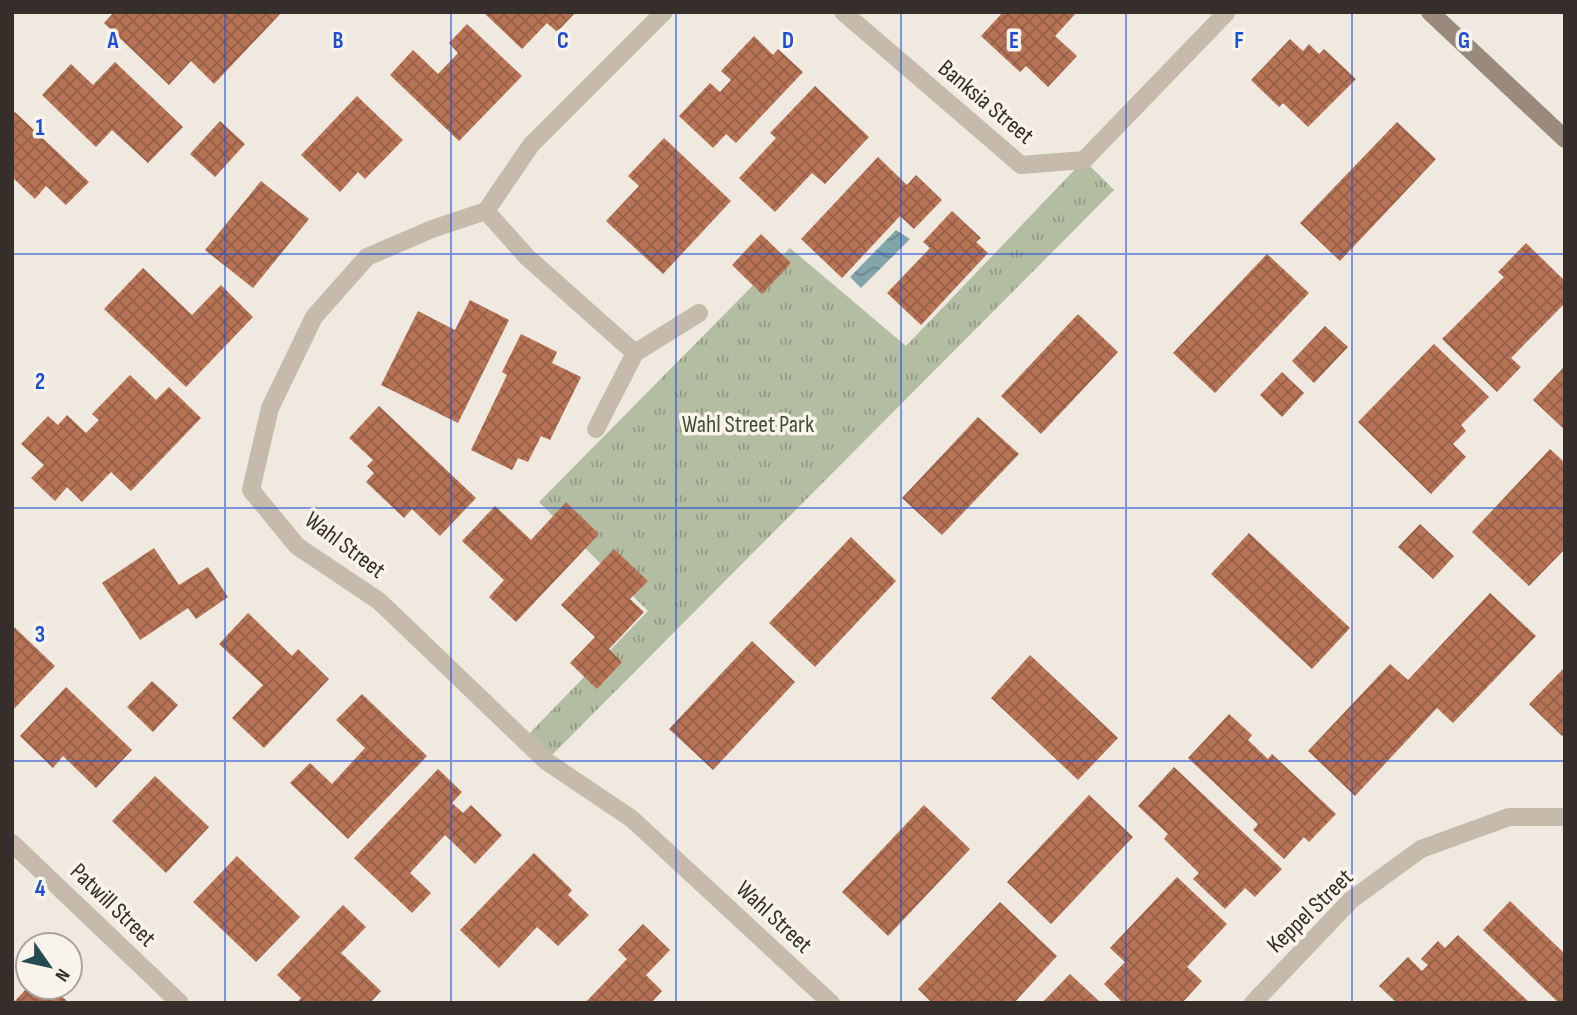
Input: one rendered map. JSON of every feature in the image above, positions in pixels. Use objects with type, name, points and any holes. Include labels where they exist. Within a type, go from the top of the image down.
[{"type":"street","points":[[635,354],[527,257],[486,211],[531,145],[664,12]]},
{"type":"street","name":"Banksia Street","points":[[843,12],[1021,165],[1084,160],[1227,12]]},
{"type":"street","points":[[1430,12],[1565,139]]},
{"type":"street","name":"Wahl Street","points":[[486,211],[432,229],[367,257],[314,317],[270,408],[251,490],[297,546],[379,601],[546,761],[632,819],[831,1003]]},
{"type":"street","points":[[596,429],[635,354],[699,313]]},
{"type":"street","name":"Keppel Street","points":[[1253,1003],[1351,900],[1421,849],[1509,817],[1565,817]]},
{"type":"street","name":"Patwill Street","points":[[12,843],[180,1003]]},
{"type":"green space","name":"Wahl Street Park","points":[[1084,160],[1114,190],[546,761],[523,740],[648,611],[539,502],[790,248],[906,346]]},
{"type":"water","points":[[896,230],[910,239],[861,288],[850,277]]},
{"type":"building","points":[[114,12],[282,12],[214,84],[191,61],[169,85],[104,23]]},
{"type":"building","points":[[483,12],[576,12],[557,32],[547,23],[522,49]]},
{"type":"building","points":[[1003,12],[1077,12],[1055,36],[1077,56],[1048,87],[1026,66],[1020,72],[981,36]]},
{"type":"building","points":[[467,24],[522,76],[459,141],[390,75],[413,50],[438,74],[458,53],[449,43]]},
{"type":"building","points":[[754,36],[773,55],[778,49],[803,72],[736,143],[726,134],[713,148],[679,116],[710,83],[720,92],[731,80],[721,71]]},
{"type":"building","points":[[1290,39],[1303,51],[1309,44],[1319,54],[1324,49],[1356,79],[1308,127],[1283,103],[1279,107],[1251,80]]},
{"type":"building","points":[[115,62],[183,127],[148,163],[112,130],[96,147],[42,95],[71,64],[93,85]]},
{"type":"building","points":[[815,86],[869,137],[825,184],[812,173],[775,212],[739,178],[776,138],[770,133]]},
{"type":"building","points":[[357,96],[403,140],[365,179],[358,172],[340,192],[301,155]]},
{"type":"building","points":[[15,112],[89,182],[66,205],[46,186],[35,199],[12,177],[12,115]]},
{"type":"building","points":[[220,121],[245,144],[215,177],[190,154]]},
{"type":"building","points":[[1397,122],[1436,159],[1340,261],[1300,223]]},
{"type":"building","points":[[664,138],[731,201],[663,274],[606,221],[639,186],[628,176]]},
{"type":"building","points":[[878,157],[907,185],[916,175],[942,200],[914,229],[900,216],[842,278],[801,239]]},
{"type":"building","points":[[261,181],[309,219],[253,288],[205,250]]},
{"type":"building","points":[[952,211],[981,238],[976,242],[988,253],[921,325],[887,293],[930,248],[923,242]]},
{"type":"building","points":[[761,234],[791,263],[762,294],[732,265]]},
{"type":"building","points":[[1526,243],[1565,281],[1565,303],[1511,358],[1521,367],[1497,392],[1442,339],[1504,277],[1498,272]]},
{"type":"building","points":[[1267,254],[1309,293],[1215,393],[1173,353]]},
{"type":"building","points":[[143,268],[192,315],[221,285],[253,317],[186,387],[104,309]]},
{"type":"building","points":[[470,300],[509,320],[458,423],[381,385],[418,311],[455,330]]},
{"type":"building","points":[[1078,314],[1118,352],[1041,434],[1001,396]]},
{"type":"building","points":[[1325,326],[1348,347],[1314,383],[1292,361]]},
{"type":"building","points":[[521,334],[557,352],[552,363],[581,377],[550,440],[541,436],[528,462],[518,458],[512,470],[471,450],[507,375],[502,372]]},
{"type":"building","points":[[1434,344],[1489,397],[1461,425],[1466,431],[1453,444],[1466,457],[1431,494],[1358,422]]},
{"type":"building","points":[[1565,366],[1565,430],[1533,400]]},
{"type":"building","points":[[1282,372],[1304,393],[1282,417],[1260,395]]},
{"type":"building","points":[[130,375],[156,400],[169,387],[201,418],[131,491],[111,472],[82,502],[67,487],[55,501],[31,478],[44,465],[21,444],[48,416],[58,425],[67,415],[86,433],[99,420],[92,414]]},
{"type":"building","points":[[379,406],[476,498],[440,536],[412,509],[404,518],[366,482],[374,473],[367,466],[373,460],[349,438]]},
{"type":"building","points":[[978,417],[1019,454],[942,535],[902,498]]},
{"type":"building","points":[[1550,449],[1565,463],[1565,549],[1529,586],[1472,532]]},
{"type":"building","points":[[566,502],[599,534],[516,622],[489,597],[504,580],[462,541],[495,506],[531,540]]},
{"type":"building","points":[[1420,524],[1454,556],[1433,579],[1398,547]]},
{"type":"building","points":[[1249,533],[1350,628],[1312,669],[1211,574]]},
{"type":"building","points":[[851,537],[896,581],[815,667],[769,623]]},
{"type":"building","points":[[154,548],[179,585],[208,567],[228,597],[196,619],[188,608],[140,640],[102,583]]},
{"type":"building","points":[[614,549],[648,581],[630,599],[644,612],[609,649],[622,662],[597,689],[570,663],[595,637],[561,605]]},
{"type":"building","points":[[1490,593],[1536,636],[1453,723],[1437,708],[1355,796],[1308,751],[1390,664],[1408,680]]},
{"type":"building","points":[[248,613],[292,656],[298,649],[329,679],[264,748],[232,718],[263,685],[219,644]]},
{"type":"building","points":[[12,625],[55,666],[12,711]]},
{"type":"building","points":[[752,641],[795,682],[713,770],[669,729]]},
{"type":"building","points":[[1030,655],[1118,738],[1078,780],[991,698]]},
{"type":"building","points":[[1565,667],[1565,733],[1562,736],[1529,704]]},
{"type":"building","points":[[152,681],[178,705],[153,732],[127,707]]},
{"type":"building","points":[[66,687],[132,750],[96,788],[63,756],[53,768],[20,736]]},
{"type":"building","points":[[362,694],[427,756],[348,839],[290,783],[310,763],[332,784],[365,748],[336,720]]},
{"type":"building","points":[[1229,714],[1252,735],[1248,740],[1268,759],[1272,754],[1336,814],[1309,842],[1304,837],[1284,859],[1253,830],[1258,824],[1188,758]]},
{"type":"building","points":[[1174,767],[1282,869],[1255,897],[1245,888],[1225,909],[1193,879],[1199,873],[1164,839],[1168,834],[1138,806]]},
{"type":"building","points":[[438,769],[462,792],[452,803],[463,813],[471,805],[502,835],[475,864],[445,835],[410,873],[431,893],[412,913],[354,858]]},
{"type":"building","points":[[155,776],[209,827],[166,873],[112,821]]},
{"type":"building","points":[[1089,795],[1133,837],[1051,924],[1007,882]]},
{"type":"building","points":[[924,805],[970,849],[888,936],[842,892]]},
{"type":"building","points":[[534,853],[572,890],[568,895],[589,915],[558,946],[537,927],[499,968],[460,930]]},
{"type":"building","points":[[237,856],[300,917],[256,962],[193,902]]},
{"type":"building","points":[[1177,877],[1227,924],[1187,967],[1202,981],[1182,1003],[1123,1003],[1104,984],[1125,962],[1110,948]]},
{"type":"building","points":[[1510,901],[1565,954],[1565,1003],[1559,1003],[1483,930]]},
{"type":"building","points":[[1000,902],[1057,956],[1014,1003],[932,1003],[918,989]]},
{"type":"building","points":[[343,905],[366,927],[341,953],[381,991],[370,1003],[297,1003],[301,998],[277,975]]},
{"type":"building","points":[[643,924],[670,950],[646,975],[662,991],[651,1003],[585,1003],[627,959],[618,950]]},
{"type":"building","points":[[1458,935],[1530,1003],[1397,1003],[1379,986],[1408,957],[1422,971],[1428,965],[1421,959],[1438,941],[1445,948]]},
{"type":"building","points":[[1070,974],[1101,1003],[1042,1003]]},
{"type":"building","points":[[67,1001],[69,1003],[13,1003]]}]
